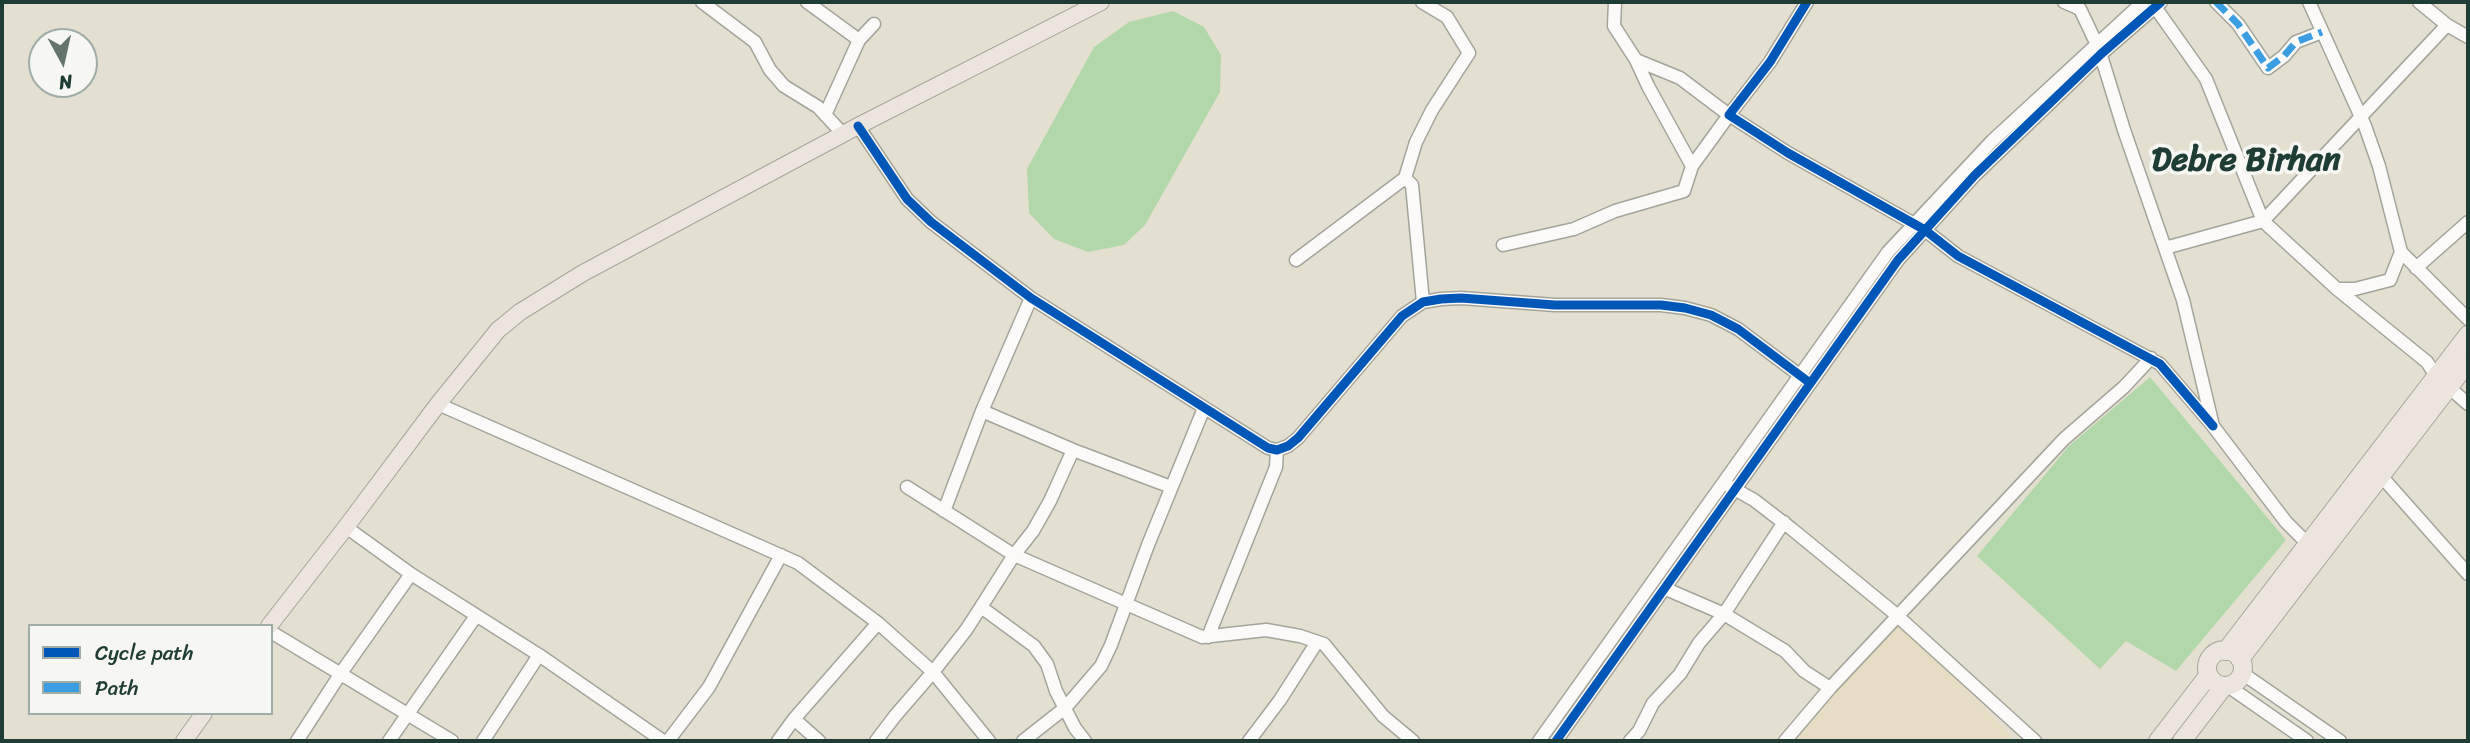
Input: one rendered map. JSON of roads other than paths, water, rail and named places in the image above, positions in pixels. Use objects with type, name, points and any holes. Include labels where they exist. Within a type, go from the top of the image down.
[{"type":"highway","points":[[2236,661],[2382,477],[2447,376],[2468,335]]},
{"type":"highway","points":[[2182,741],[2226,686],[2237,682],[2236,661],[2307,543],[2447,376],[2468,362]]},
{"type":"highway","points":[[2226,686],[2215,683],[2208,676],[2210,658],[2220,651],[2236,661]]},
{"type":"highway","points":[[2158,741],[2208,676]]},
{"type":"main road","points":[[271,624],[438,404],[498,330],[520,312],[583,273],[843,134],[1101,2]]},
{"type":"main road","points":[[184,741],[203,715]]},
{"type":"street","points":[[702,2],[755,42],[770,70],[784,86],[818,107],[843,134]]},
{"type":"street","points":[[807,2],[859,40]]},
{"type":"street","points":[[1296,260],[1405,178],[1416,142],[1432,110],[1469,53],[1442,8],[1422,2]]},
{"type":"street","points":[[1615,2],[1615,26],[1692,166]]},
{"type":"street","points":[[1503,245],[1574,229],[1615,211],[1684,191],[1692,166],[1770,62],[1807,2]]},
{"type":"street","points":[[2064,2],[2079,5],[2098,48],[2183,300],[2213,426]]},
{"type":"street","points":[[1539,741],[1806,379],[1898,260],[1919,227],[1992,141],[2098,48],[2143,2]]},
{"type":"street","points":[[2217,2],[2238,24],[2268,68],[2296,42],[2322,32]]},
{"type":"street","points":[[2309,2],[2361,117],[2379,166],[2401,252],[2468,319]]},
{"type":"street","points":[[2419,2],[2447,25],[2468,37]]},
{"type":"street","points":[[2098,48],[2158,4],[2206,79],[2263,221],[2337,289],[2447,376],[2468,404]]},
{"type":"street","points":[[825,114],[859,40],[874,24]]},
{"type":"street","points":[[2165,248],[2263,221],[2447,25]]},
{"type":"street","points":[[1636,60],[1680,78],[1729,116],[1788,153],[1919,227],[1958,256],[2160,364],[2213,426],[2286,522],[2307,543]]},
{"type":"street","points":[[858,126],[907,199],[931,222],[1031,298],[1268,448],[1277,450],[1298,438],[1402,316],[1423,302],[1461,298],[1555,305],[1661,305],[1685,308],[1711,315],[1738,329],[1806,379]]},
{"type":"street","points":[[1405,178],[1412,185],[1423,302]]},
{"type":"street","points":[[2416,268],[2468,222]]},
{"type":"street","points":[[2337,289],[2355,289],[2390,280],[2401,252]]},
{"type":"street","points":[[944,511],[982,411],[1031,298]]},
{"type":"street","points":[[1785,741],[1830,688],[2064,439],[2124,387],[2151,358]]},
{"type":"street","points":[[438,404],[798,563],[878,623],[933,673],[989,741]]},
{"type":"street","points":[[1023,741],[1065,708],[1101,666],[1204,408]]},
{"type":"street","points":[[982,411],[1073,450],[1171,487]]},
{"type":"street","points":[[876,741],[966,630],[1014,555],[1033,531],[1073,450]]},
{"type":"street","points":[[1208,637],[1276,467],[1277,450]]},
{"type":"street","points":[[2382,477],[2468,574]]},
{"type":"street","points":[[1729,486],[1783,522],[1897,616],[2035,741]]},
{"type":"street","points":[[1556,741],[1666,589],[1729,486]]},
{"type":"street","points":[[907,487],[1014,555],[1202,637],[1266,630],[1324,644],[1383,716],[1413,741]]},
{"type":"street","points":[[1630,741],[1639,731],[1653,703],[1680,674],[1699,643],[1724,614],[1783,522]]},
{"type":"street","points":[[346,527],[411,574],[539,655],[665,741],[709,687],[781,555]]},
{"type":"street","points":[[297,741],[411,574]]},
{"type":"street","points":[[1666,589],[1724,614],[1785,651],[1804,671],[1830,688]]},
{"type":"street","points":[[981,607],[1034,646],[1047,663],[1065,708],[1085,741]]},
{"type":"street","points":[[389,741],[476,616]]},
{"type":"street","points":[[778,741],[878,623]]},
{"type":"street","points":[[273,633],[452,741]]},
{"type":"street","points":[[1249,741],[1280,700],[1317,642]]},
{"type":"street","points":[[483,741],[539,655]]},
{"type":"street","points":[[2236,661],[2340,741]]},
{"type":"street","points":[[2226,686],[2307,741]]},
{"type":"street","points":[[794,719],[819,741]]},
{"type":"district","name":"Debre Birhan","points":[[2246,162]]}]
